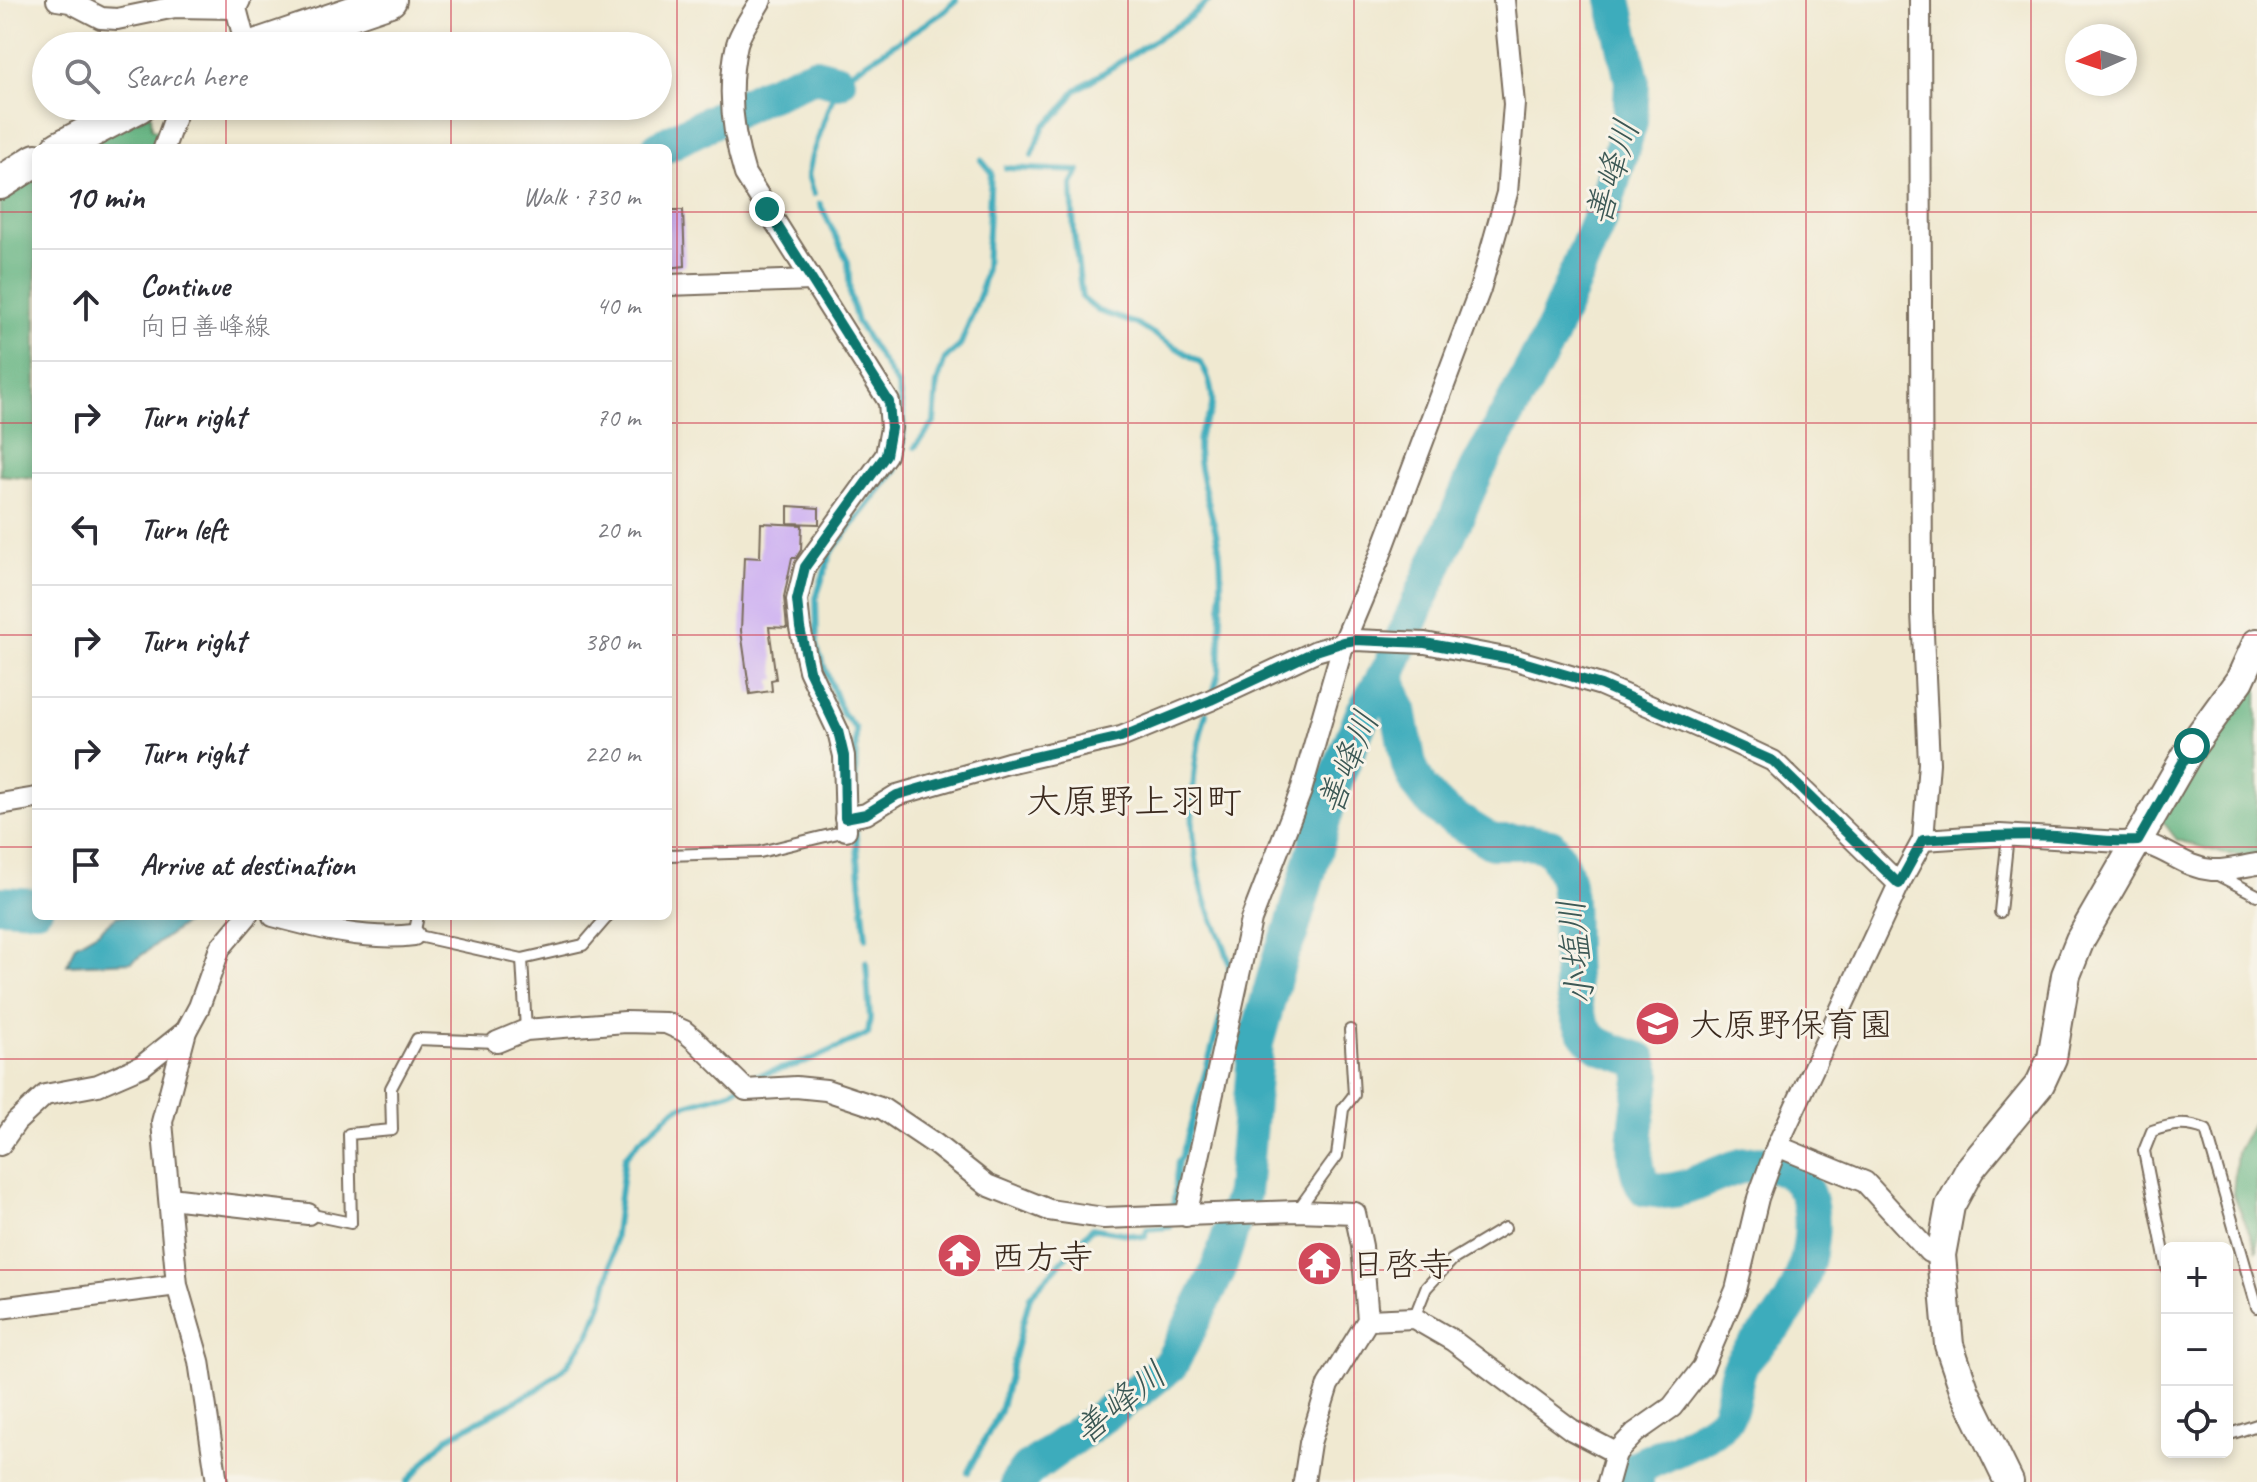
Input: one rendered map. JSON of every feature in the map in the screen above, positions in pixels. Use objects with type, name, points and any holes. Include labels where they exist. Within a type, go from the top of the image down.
[{"type":"main road","points":[[296,32],[390,0]]},
{"type":"main road","points":[[67,144],[112,120]]},
{"type":"main road","points":[[0,183],[32,163]]},
{"type":"main road","points":[[2009,1482],[1965,1392],[1949,1345],[1941,1255],[1950,1206],[1970,1169],[2040,1084],[2052,1058],[2066,975],[2080,940],[2192,746],[2240,680],[2257,643]]},
{"type":"street","points":[[57,0],[70,2],[101,18],[117,19],[175,7],[238,4],[243,32]]},
{"type":"street","points":[[761,0],[738,41],[732,100],[734,139],[745,174],[889,402],[891,428],[886,455],[805,567],[797,600],[809,670],[838,731],[844,756],[846,824],[897,795],[1008,763],[1121,737],[1211,700],[1316,651],[1350,641],[1425,643],[1516,660],[1601,685],[1773,761],[1899,884]]},
{"type":"street","points":[[1192,1216],[1251,920],[1301,791],[1378,561],[1480,289],[1507,193],[1514,104],[1504,0]]},
{"type":"street","points":[[1608,1482],[1616,1453],[1635,1433],[1672,1407],[1703,1367],[1736,1290],[1758,1198],[1773,1158],[1899,884],[1923,840],[1929,763],[1922,597],[1920,0]]},
{"type":"street","points":[[165,144],[174,120]]},
{"type":"street","points":[[672,285],[812,280]]},
{"type":"street","points":[[0,804],[32,799]]},
{"type":"street","points":[[1923,840],[2008,835],[2138,841],[2211,870],[2257,864]]},
{"type":"street","points":[[217,1482],[199,1361],[177,1285],[162,1122],[186,1031],[199,1007],[220,948],[244,920]]},
{"type":"street","points":[[287,920],[315,928],[392,938],[416,926]]},
{"type":"street","points":[[497,1042],[526,1030],[625,1022],[666,1023],[695,1040],[740,1084],[826,1090],[883,1109],[935,1144],[987,1185],[1049,1210],[1104,1218],[1297,1211],[1355,1213],[1362,1246],[1368,1320],[1328,1385],[1310,1443],[1304,1482]]},
{"type":"street","points":[[0,1145],[16,1122],[45,1095],[98,1085],[142,1066],[186,1031]]},
{"type":"street","points":[[1773,1158],[1865,1182],[1929,1252],[1941,1255]]},
{"type":"street","points":[[170,1198],[308,1214]]},
{"type":"street","points":[[0,1308],[177,1285]]},
{"type":"street","points":[[1368,1320],[1414,1318],[1452,1340],[1572,1430],[1616,1453]]},
{"type":"lane","points":[[672,855],[760,852],[846,824]]},
{"type":"lane","points":[[2000,912],[2008,835]]},
{"type":"lane","points":[[2211,870],[2257,895]]},
{"type":"lane","points":[[416,926],[522,959],[583,945],[605,920]]},
{"type":"lane","points":[[522,959],[526,1030]]},
{"type":"lane","points":[[1297,1211],[1337,1156],[1343,1109],[1354,1095],[1350,1030]]},
{"type":"lane","points":[[308,1214],[351,1223],[349,1134],[392,1130],[391,1088],[417,1039],[497,1042]]},
{"type":"lane","points":[[2162,1242],[2144,1151],[2152,1131],[2166,1126],[2191,1124],[2206,1130],[2257,1307]]},
{"type":"lane","points":[[1414,1318],[1426,1288],[1452,1260],[1505,1228]]},
{"type":"lane","points":[[2233,1433],[2257,1425]]},
{"type":"green space","points":[[137,120],[151,120],[152,129],[162,131],[158,144],[81,144]]},
{"type":"green space","points":[[32,164],[32,478],[0,475],[0,182]]},
{"type":"green space","points":[[2257,661],[2257,856],[2224,854],[2177,840],[2161,819]]},
{"type":"green space","points":[[2257,1115],[2257,1251],[2233,1193],[2237,1152]]},
{"type":"water","points":[[112,920],[190,920],[132,962],[67,965],[75,945]]},
{"type":"building","points":[[672,210],[683,210],[685,266],[672,268]]},
{"type":"building","points":[[788,506],[819,508],[819,524],[788,523]]},
{"type":"building","points":[[761,523],[802,525],[801,550],[796,558],[792,558],[784,597],[787,628],[769,627],[776,679],[771,680],[772,691],[750,694],[741,631],[744,557],[760,558]]},
{"type":"waterway","points":[[814,194],[808,175],[812,156],[838,81],[945,11],[956,0]]},
{"type":"waterway","points":[[1032,155],[1044,126],[1061,111],[1076,90],[1186,20],[1210,0]]},
{"type":"waterway","name":"善峰川","points":[[1018,1482],[1026,1471],[1171,1364],[1218,1271],[1243,1193],[1256,1043],[1333,786],[1364,711],[1390,668],[1477,470],[1549,339],[1605,205],[1630,122],[1632,81],[1614,0]]},
{"type":"waterway","points":[[667,144],[761,97],[815,75],[838,81]]},
{"type":"waterway","points":[[915,447],[934,423],[937,383],[945,359],[960,346],[980,295],[986,268],[991,172],[981,160]]},
{"type":"waterway","points":[[1006,168],[1079,171],[1072,184],[1082,298],[1098,311],[1137,324],[1200,362],[1206,373],[1211,387],[1212,408],[1200,433],[1198,449],[1220,556],[1219,672],[1214,690]]},
{"type":"waterway","points":[[820,204],[848,262],[850,296],[857,322],[898,386],[904,421],[902,455]]},
{"type":"waterway","points":[[855,805],[856,729],[842,713],[817,648],[816,598],[831,552],[896,470]]},
{"type":"waterway","name":"小塩川","points":[[1390,668],[1389,684],[1399,710],[1409,765],[1420,788],[1445,813],[1492,842],[1527,842],[1550,846],[1561,866],[1569,897],[1572,988],[1583,1027],[1599,1044],[1640,1060],[1644,1072],[1635,1148],[1636,1163],[1646,1189],[1680,1189],[1757,1163],[1788,1171],[1801,1183],[1808,1198],[1811,1238],[1802,1279],[1786,1311],[1742,1362],[1728,1414],[1707,1433],[1638,1467],[1633,1479],[1635,1482]]},
{"type":"waterway","points":[[1206,713],[1196,759],[1193,832],[1200,879],[1209,912],[1225,948],[1230,978]]},
{"type":"waterway","points":[[855,828],[866,938]]},
{"type":"waterway","points":[[0,904],[32,906]]},
{"type":"waterway","points":[[407,1482],[447,1438],[538,1389],[567,1365],[589,1335],[610,1272],[625,1157],[640,1140],[676,1108],[733,1091],[752,1077],[806,1062],[868,1034],[870,1019],[866,962]]},
{"type":"waterway","points":[[1173,1209],[1178,1161],[1182,1156],[1221,1016]]},
{"type":"waterway","points":[[968,1472],[1000,1411],[1030,1296],[1092,1228],[1145,1237],[1147,1229],[1170,1227]]},
{"type":"place","name":"大原野保育園","points":[[1658,1024]]},
{"type":"place","name":"西方寺","points":[[960,1256]]},
{"type":"place","name":"日啓寺","points":[[1320,1264]]},
{"type":"district","name":"大原野上羽町","points":[[1134,800]]},
{"type":"route","points":[[767,209],[889,402],[891,428],[886,455],[805,567],[797,600],[809,670],[838,731],[844,756],[845,818],[866,814],[897,795],[1008,763],[1121,737],[1211,700],[1316,651],[1355,640],[1425,643],[1516,660],[1601,685],[1724,738],[1773,761],[1899,884],[1923,840],[2000,835],[2138,841],[2192,746]]}]
